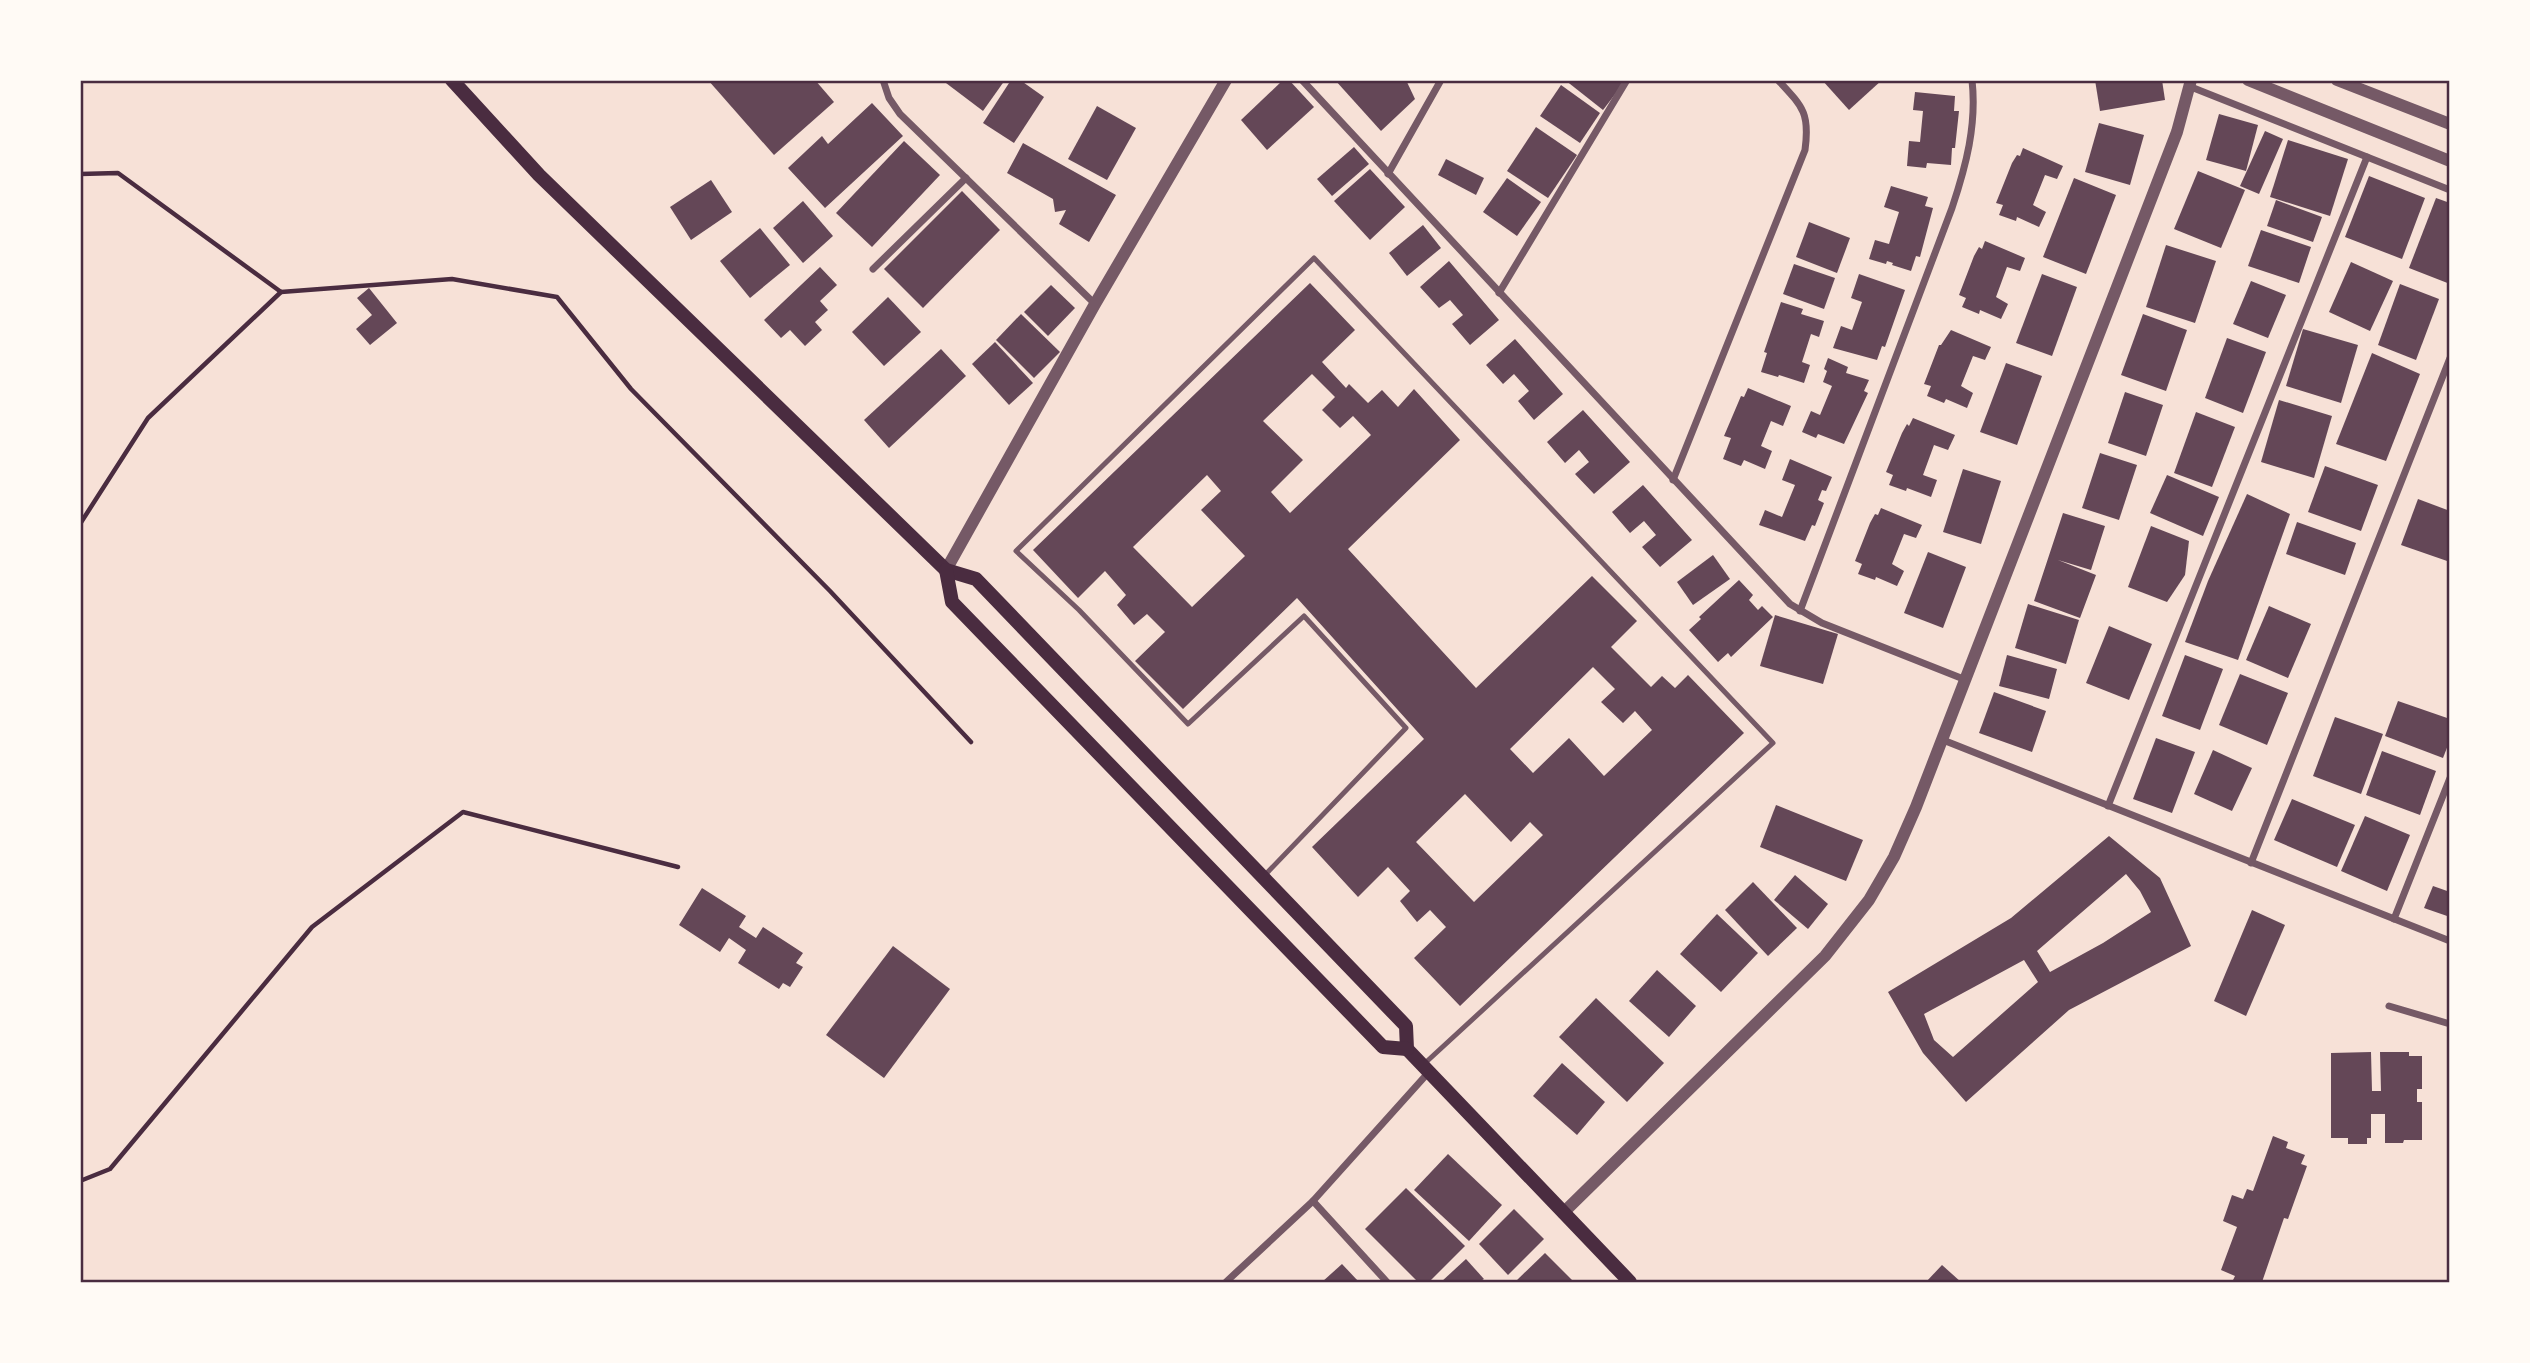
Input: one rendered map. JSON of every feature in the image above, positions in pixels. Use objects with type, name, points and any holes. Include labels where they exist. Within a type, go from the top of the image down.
[{"type":"main road","points":[[452,80],[539,175],[946,570],[976,579],[1406,1026],[1407,1049],[1630,1283]]},
{"type":"main road","points":[[946,570],[952,602],[1383,1048],[1407,1049]]},
{"type":"street","points":[[883,80],[889,98],[900,114],[1095,304]]},
{"type":"street","points":[[946,570],[1095,304],[1226,80]]},
{"type":"street","points":[[1302,80],[1673,480],[1800,611],[1822,623],[1966,680]]},
{"type":"street","points":[[1388,174],[1441,80]]},
{"type":"street","points":[[1499,293],[1627,80]]},
{"type":"street","points":[[1673,480],[1805,150],[1808,127],[1803,111],[1778,80]]},
{"type":"street","points":[[1800,611],[1956,197],[1972,135],[1972,80]]},
{"type":"street","points":[[2248,80],[2449,161]]},
{"type":"street","points":[[2337,80],[2449,124]]},
{"type":"street","points":[[1563,1213],[1825,956],[1868,900],[1894,857],[1966,680],[2177,132],[2191,84],[2449,190]]},
{"type":"street","points":[[2108,806],[2367,158]]},
{"type":"street","points":[[873,268],[965,178]]},
{"type":"street","points":[[2251,863],[2449,358]]},
{"type":"street","points":[[1942,740],[2449,941]]},
{"type":"street","points":[[2394,919],[2449,778]]},
{"type":"street","points":[[2389,1006],[2449,1024]]},
{"type":"street","points":[[1226,1283],[1313,1201],[1425,1069]]},
{"type":"street","points":[[1313,1201],[1387,1283]]},
{"type":"lane","points":[[1263,877],[1406,728],[1304,617],[1188,724],[1079,610],[1016,551],[1314,258],[1773,743],[1425,1069]]},
{"type":"path","points":[[80,174],[118,173],[281,292]]},
{"type":"path","points":[[80,524],[148,418],[281,292],[452,279],[556,297],[631,389],[830,590],[971,742]]},
{"type":"path","points":[[80,1181],[110,1169],[312,927],[463,812],[678,867]]},
{"type":"building","points":[[708,80],[815,80],[834,102],[774,155]]},
{"type":"building","points":[[942,80],[1005,80],[983,111]]},
{"type":"building","points":[[1011,80],[1020,80],[1044,97],[1014,143],[983,123]]},
{"type":"building","points":[[1283,80],[1289,80],[1314,107],[1267,150],[1241,120]]},
{"type":"building","points":[[1335,80],[1406,80],[1415,99],[1381,131]]},
{"type":"building","points":[[1565,80],[1626,80],[1603,110]]},
{"type":"building","points":[[1822,80],[1882,80],[1849,110]]},
{"type":"building","points":[[2095,80],[2162,80],[2165,100],[2100,111]]},
{"type":"building","points":[[1561,85],[1600,113],[1580,143],[1540,116]]},
{"type":"building","points":[[1915,92],[1955,96],[1954,111],[1959,111],[1951,165],[1927,163],[1926,168],[1907,166],[1909,141],[1920,142],[1923,111],[1913,110]]},
{"type":"building","points":[[872,103],[903,136],[825,208],[788,168],[822,136],[828,144]]},
{"type":"building","points":[[1097,106],[1136,128],[1107,180],[1068,159]]},
{"type":"building","points":[[2219,114],[2258,125],[2246,171],[2206,160]]},
{"type":"building","points":[[2099,123],[2144,135],[2130,185],[2085,172]]},
{"type":"building","points":[[1536,127],[1577,155],[1548,198],[1507,171]]},
{"type":"building","points":[[2265,131],[2283,139],[2259,194],[2240,186]]},
{"type":"building","points":[[2288,140],[2348,159],[2330,216],[2270,197]]},
{"type":"building","points":[[904,141],[940,175],[872,247],[836,213]]},
{"type":"building","points":[[1023,143],[1116,195],[1089,242],[1059,224],[1066,210],[1055,212],[1053,199],[1007,173]]},
{"type":"building","points":[[1354,147],[1369,164],[1332,196],[1317,179]]},
{"type":"building","points":[[2023,148],[2063,166],[2057,179],[2045,175],[2033,205],[2046,212],[2039,227],[2017,217],[2016,221],[1999,215],[2003,205],[1996,203],[2012,163],[2017,155],[2020,156]]},
{"type":"building","points":[[1446,159],[1484,178],[1476,195],[1438,175]]},
{"type":"building","points":[[1370,169],[1405,207],[1370,240],[1334,201]]},
{"type":"building","points":[[2198,171],[2245,190],[2221,248],[2174,229]]},
{"type":"building","points":[[2369,176],[2425,198],[2402,259],[2345,237]]},
{"type":"building","points":[[1507,178],[1541,202],[1517,236],[1483,212]]},
{"type":"building","points":[[2074,178],[2116,195],[2086,274],[2043,257]]},
{"type":"building","points":[[711,180],[732,212],[691,240],[670,207]]},
{"type":"building","points":[[1891,186],[1928,197],[1925,206],[1933,208],[1920,257],[1916,256],[1911,271],[1887,261],[1886,264],[1869,259],[1875,240],[1889,244],[1899,212],[1884,207]]},
{"type":"building","points":[[962,191],[1000,230],[923,308],[884,269]]},
{"type":"building","points":[[2436,198],[2450,203],[2450,284],[2409,268]]},
{"type":"building","points":[[2276,200],[2322,217],[2313,242],[2267,226]]},
{"type":"building","points":[[803,201],[833,236],[803,263],[773,228]]},
{"type":"building","points":[[1809,222],[1850,238],[1837,273],[1796,257]]},
{"type":"building","points":[[1423,225],[1441,248],[1407,276],[1389,253]]},
{"type":"building","points":[[760,228],[790,265],[750,298],[720,261]]},
{"type":"building","points":[[2261,230],[2311,247],[2299,283],[2248,266]]},
{"type":"building","points":[[1985,241],[2025,258],[2020,271],[2007,267],[1996,297],[2008,304],[2001,319],[1980,310],[1979,314],[1962,307],[1966,298],[1959,295],[1974,256],[1979,247],[1982,249]]},
{"type":"building","points":[[2166,245],[2216,261],[2195,323],[2146,307]]},
{"type":"building","points":[[1449,261],[1499,320],[1470,345],[1452,324],[1463,315],[1450,300],[1439,308],[1420,287]]},
{"type":"building","points":[[2351,262],[2393,281],[2370,331],[2329,312]]},
{"type":"building","points":[[1794,264],[1835,278],[1824,309],[1783,294]]},
{"type":"building","points":[[820,267],[837,285],[820,301],[828,310],[815,322],[822,330],[805,346],[790,330],[781,338],[764,320]]},
{"type":"building","points":[[1859,274],[1905,290],[1885,347],[1882,346],[1877,360],[1833,348],[1841,326],[1852,330],[1862,302],[1851,298]]},
{"type":"building","points":[[2042,274],[2077,287],[2052,356],[2016,343]]},
{"type":"building","points":[[2251,281],[2286,295],[2268,338],[2233,324]]},
{"type":"building","points":[[1310,283],[1355,330],[1322,362],[1346,388],[1349,384],[1368,403],[1382,390],[1398,407],[1414,389],[1460,440],[1348,549],[1476,688],[1592,576],[1637,621],[1611,647],[1651,687],[1662,676],[1675,688],[1688,675],[1744,733],[1460,1006],[1414,958],[1446,927],[1430,910],[1417,922],[1400,901],[1410,891],[1388,867],[1358,897],[1312,847],[1424,739],[1297,598],[1183,709],[1135,661],[1165,632],[1147,614],[1134,625],[1117,605],[1126,595],[1105,571],[1078,598],[1033,550]],"holes":[[[1312,374],[1335,397],[1322,410],[1340,428],[1353,416],[1371,435],[1290,513],[1271,492],[1303,460],[1263,421]],[[1207,475],[1221,491],[1201,510],[1245,556],[1192,607],[1133,547]],[[1593,667],[1615,689],[1601,702],[1623,723],[1635,711],[1652,730],[1604,776],[1569,738],[1533,773],[1510,749]],[[1465,794],[1511,842],[1530,822],[1543,835],[1474,902],[1416,842]]]},
{"type":"building","points":[[2400,284],[2439,299],[2416,360],[2378,345]]},
{"type":"building","points":[[1051,285],[1075,308],[1048,336],[1024,312]]},
{"type":"building","points":[[369,288],[397,323],[370,345],[356,329],[372,315],[357,298]]},
{"type":"building","points":[[888,297],[921,332],[884,366],[852,332]]},
{"type":"building","points":[[1781,302],[1803,309],[1801,314],[1824,321],[1819,337],[1811,334],[1802,362],[1810,365],[1804,383],[1761,372],[1767,353],[1764,352]]},
{"type":"building","points":[[1021,314],[1060,352],[1034,378],[996,340]]},
{"type":"building","points":[[2143,314],[2187,330],[2166,391],[2121,375]]},
{"type":"building","points":[[2303,329],[2358,345],[2341,403],[2286,386]]},
{"type":"building","points":[[1951,330],[1991,347],[1985,360],[1973,356],[1961,386],[1973,393],[1967,408],[1946,399],[1944,403],[1927,396],[1931,386],[1924,384],[1939,345]]},
{"type":"building","points":[[2227,338],[2266,352],[2243,413],[2205,398]]},
{"type":"building","points":[[1515,339],[1563,394],[1534,420],[1518,401],[1529,391],[1514,374],[1503,384],[1486,365]]},
{"type":"building","points":[[995,342],[1033,383],[1009,405],[972,364]]},
{"type":"building","points":[[941,349],[966,376],[889,448],[864,420]]},
{"type":"building","points":[[2372,353],[2420,374],[2386,461],[2336,444]]},
{"type":"building","points":[[1828,358],[1848,367],[1846,373],[1869,380],[1864,391],[1868,393],[1844,444],[1818,434],[1816,438],[1802,432],[1811,411],[1820,415],[1832,386],[1823,382]]},
{"type":"building","points":[[2006,363],[2042,376],[2017,445],[1980,432]]},
{"type":"building","points":[[1748,388],[1791,406],[1783,426],[1771,421],[1761,446],[1772,451],[1765,469],[1744,460],[1741,466],[1723,459],[1731,438],[1724,436],[1741,396],[1744,397]]},
{"type":"building","points":[[2125,392],[2163,405],[2146,456],[2108,443]]},
{"type":"building","points":[[2279,400],[2332,416],[2314,478],[2261,462]]},
{"type":"building","points":[[1583,410],[1630,462],[1594,494],[1575,474],[1589,462],[1579,450],[1565,463],[1547,442]]},
{"type":"building","points":[[2196,412],[2235,427],[2212,487],[2174,473]]},
{"type":"building","points":[[1913,418],[1955,435],[1948,450],[1934,445],[1923,475],[1937,480],[1931,497],[1889,485],[1893,475],[1886,472],[1902,433]]},
{"type":"building","points":[[2100,453],[2137,465],[2119,520],[2082,508]]},
{"type":"building","points":[[1790,459],[1832,477],[1826,491],[1822,490],[1818,500],[1824,503],[1815,526],[1812,525],[1805,541],[1759,525],[1765,510],[1782,517],[1795,485],[1782,480]]},
{"type":"building","points":[[2325,466],[2378,485],[2361,531],[2308,512]]},
{"type":"building","points":[[1963,469],[2001,481],[1981,544],[1943,532]]},
{"type":"building","points":[[2167,475],[2219,497],[2203,536],[2150,513]]},
{"type":"building","points":[[1643,485],[1692,540],[1660,567],[1642,547],[1656,535],[1644,521],[1630,533],[1612,512]]},
{"type":"building","points":[[2247,494],[2290,514],[2238,660],[2185,642],[2208,581]]},
{"type":"building","points":[[2418,499],[2450,511],[2450,562],[2401,545]]},
{"type":"building","points":[[1881,508],[1922,525],[1916,538],[1904,534],[1892,564],[1904,571],[1897,586],[1876,577],[1875,580],[1858,574],[1862,564],[1855,561],[1870,523]]},
{"type":"building","points":[[2063,513],[2105,526],[2091,570],[2058,560],[2096,575],[2080,618],[2034,601]]},
{"type":"building","points":[[2297,522],[2356,543],[2345,575],[2286,554]]},
{"type":"building","points":[[2151,526],[2189,541],[2185,575],[2167,602],[2128,587]]},
{"type":"building","points":[[1928,552],[1966,567],[1943,628],[1904,613]]},
{"type":"building","points":[[1713,555],[1730,579],[1693,605],[1677,582]]},
{"type":"building","points":[[1739,580],[1753,595],[1749,600],[1758,610],[1762,606],[1773,617],[1731,657],[1728,653],[1718,662],[1689,630],[1701,619],[1699,617]]},
{"type":"building","points":[[2028,604],[2079,620],[2066,664],[2015,648]]},
{"type":"building","points":[[2269,606],[2311,624],[2288,678],[2246,660]]},
{"type":"building","points":[[1775,615],[1838,634],[1823,684],[1760,666]]},
{"type":"building","points":[[2109,626],[2152,644],[2129,700],[2086,683]]},
{"type":"building","points":[[2007,655],[2057,669],[2049,699],[1999,686]]},
{"type":"building","points":[[2185,655],[2223,669],[2200,730],[2162,716]]},
{"type":"building","points":[[2240,674],[2288,693],[2267,745],[2219,725]]},
{"type":"building","points":[[1994,692],[2046,711],[2032,752],[1979,733]]},
{"type":"building","points":[[2398,701],[2450,719],[2450,740],[2443,758],[2385,736]]},
{"type":"building","points":[[2335,717],[2383,734],[2361,794],[2313,776]]},
{"type":"building","points":[[2156,738],[2195,752],[2172,813],[2133,799]]},
{"type":"building","points":[[2213,750],[2252,768],[2232,811],[2194,794]]},
{"type":"building","points":[[2382,751],[2436,771],[2420,815],[2366,795]]},
{"type":"building","points":[[2292,799],[2355,825],[2337,867],[2274,840]]},
{"type":"building","points":[[1776,805],[1863,840],[1846,881],[1760,847]]},
{"type":"building","points":[[2365,816],[2410,835],[2387,891],[2341,871]]},
{"type":"building","points":[[2109,836],[2160,878],[2191,946],[2069,1010],[1966,1102],[1923,1053],[1888,992],[2011,918]],"holes":[[[2126,874],[2140,891],[2151,912],[2103,943],[2050,972],[2037,951]],[[2024,960],[2038,982],[1953,1057],[1934,1040],[1924,1014]]]},
{"type":"building","points":[[1795,875],[1828,904],[1808,929],[1774,900]]},
{"type":"building","points":[[1753,882],[1797,928],[1768,956],[1725,910]]},
{"type":"building","points":[[2433,886],[2450,892],[2450,917],[2424,908]]},
{"type":"building","points":[[702,888],[746,916],[739,927],[756,938],[763,927],[803,953],[796,963],[803,967],[790,987],[783,983],[779,989],[738,963],[746,950],[729,938],[720,952],[679,925]]},
{"type":"building","points":[[2252,910],[2285,925],[2246,1016],[2214,1001]]},
{"type":"building","points":[[1717,914],[1758,953],[1721,992],[1680,954]]},
{"type":"building","points":[[893,946],[950,989],[884,1078],[826,1035]]},
{"type":"building","points":[[1657,970],[1696,1006],[1669,1037],[1629,1001]]},
{"type":"building","points":[[1596,998],[1664,1063],[1627,1102],[1559,1037]]},
{"type":"building","points":[[2371,1052],[2372,1091],[2381,1091],[2380,1052],[2409,1052],[2409,1056],[2422,1056],[2422,1089],[2417,1089],[2417,1102],[2422,1102],[2422,1140],[2385,1143],[2385,1114],[2371,1114],[2371,1138],[2367,1138],[2367,1144],[2348,1144],[2348,1138],[2331,1138],[2331,1053]]},
{"type":"building","points":[[1562,1063],[1605,1102],[1577,1135],[1533,1096]]},
{"type":"building","points":[[2273,1136],[2288,1142],[2286,1148],[2305,1155],[2301,1164],[2307,1166],[2288,1219],[2284,1218],[2262,1282],[2232,1282],[2235,1276],[2221,1270],[2237,1227],[2223,1221],[2232,1195],[2243,1199],[2247,1189],[2253,1191]]},
{"type":"building","points":[[1448,1154],[1502,1205],[1469,1241],[1414,1190]]},
{"type":"building","points":[[1406,1188],[1465,1246],[1429,1282],[1418,1282],[1365,1229]]},
{"type":"building","points":[[1514,1209],[1544,1239],[1508,1275],[1479,1244]]},
{"type":"building","points":[[1545,1253],[1572,1280],[1515,1282]]},
{"type":"building","points":[[1466,1259],[1484,1279],[1479,1282],[1441,1282]]},
{"type":"building","points":[[1342,1264],[1359,1282],[1322,1282]]},
{"type":"building","points":[[1942,1265],[1961,1282],[1926,1282]]}]
